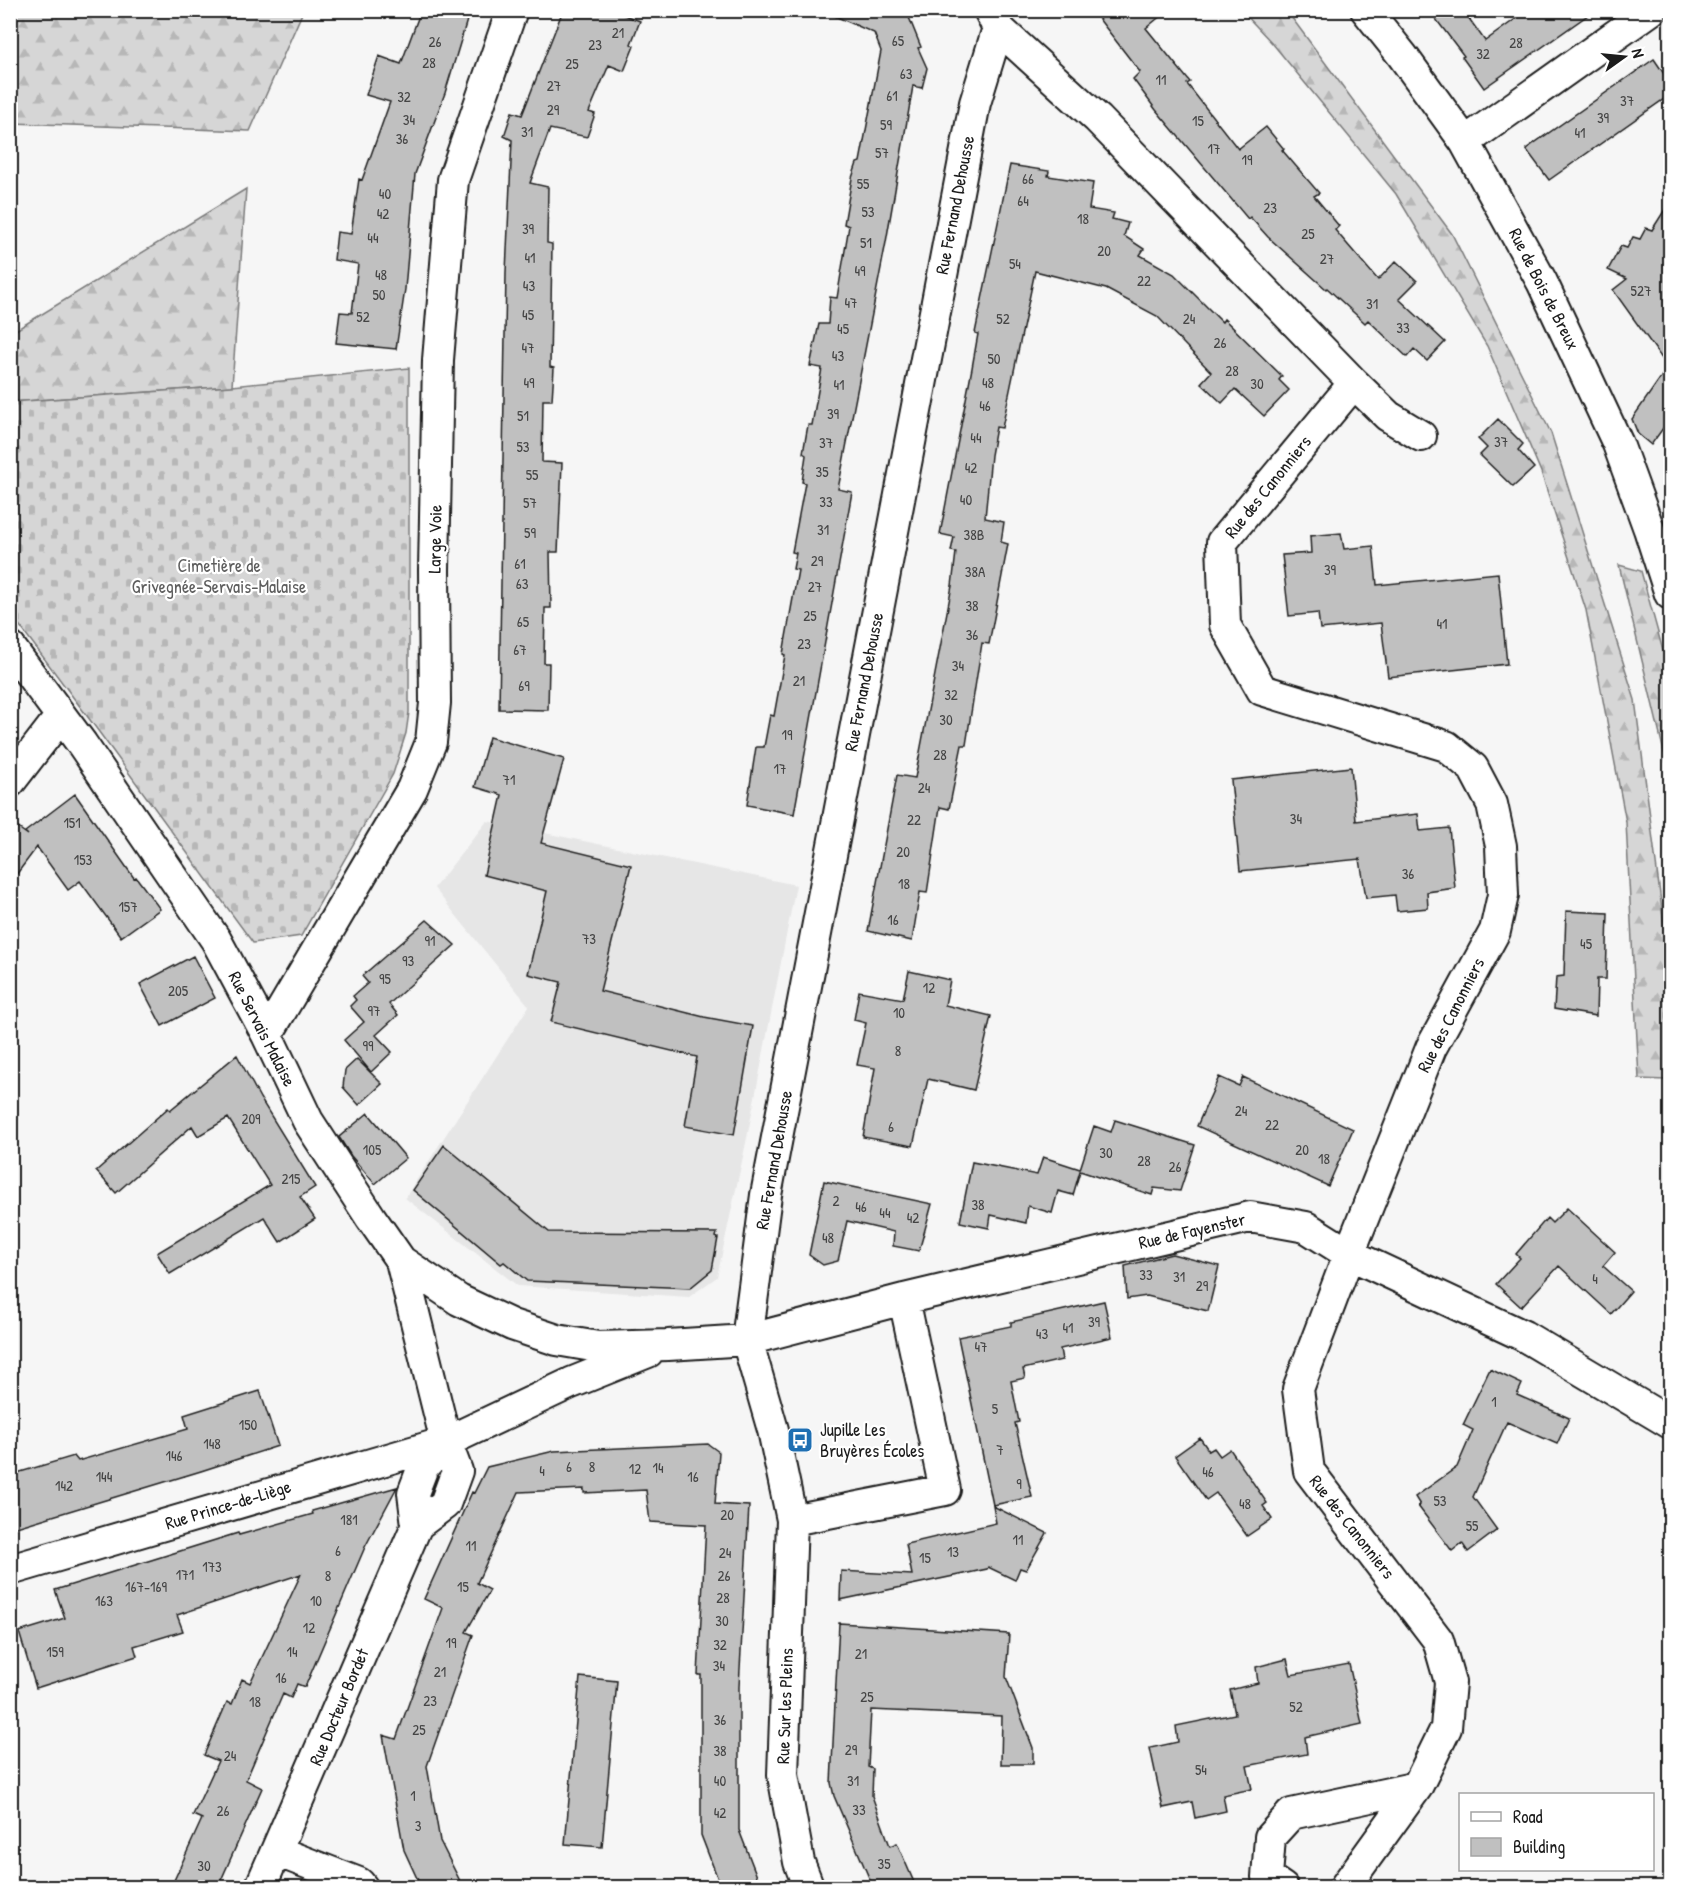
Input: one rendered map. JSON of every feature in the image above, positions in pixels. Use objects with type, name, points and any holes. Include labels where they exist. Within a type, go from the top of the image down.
[{"type":"street","name":"Large Voie","points":[[267,1035],[412,789],[430,742],[435,703],[434,570],[438,360],[453,180],[512,10]]},
{"type":"street","name":"Rue de Bois de Breux","points":[[1366,10],[1402,55],[1465,142],[1542,282],[1618,444],[1671,594]]},
{"type":"street","points":[[1465,142],[1651,10]]},
{"type":"street","points":[[993,19],[1098,119],[1354,383],[1388,416],[1421,436]]},
{"type":"street","name":"Rue Fernand Dehousse","points":[[747,1340],[768,1184],[993,19]]},
{"type":"street","name":"Rue des Canonniers","points":[[1344,1887],[1417,1787],[1446,1728],[1450,1682],[1438,1640],[1309,1471],[1298,1389],[1431,1048],[1495,932],[1503,895],[1500,846],[1492,804],[1473,768],[1446,746],[1262,690],[1225,625],[1222,542],[1354,383]]},
{"type":"street","name":"Rue Servais Malaise","points":[[10,647],[62,716],[216,940],[267,1035],[308,1122],[370,1218],[401,1261],[446,1442]]},
{"type":"street","points":[[10,782],[62,716]]},
{"type":"street","name":"Rue de Fayenster","points":[[747,1340],[904,1299],[1250,1217],[1306,1227],[1349,1254],[1524,1336],[1671,1423]]},
{"type":"street","points":[[401,1261],[459,1299],[512,1325],[557,1340],[598,1347],[747,1340]]},
{"type":"street","points":[[792,1520],[945,1490],[904,1299]]},
{"type":"street","name":"Rue Sur les Pleins","points":[[747,1340],[772,1430],[792,1520],[783,1775],[799,1862],[809,1887]]},
{"type":"street","points":[[446,1442],[571,1383],[668,1345]]},
{"type":"street","name":"Rue Docteur Bordet","points":[[260,1887],[417,1526],[445,1504],[457,1471],[446,1442]]},
{"type":"street","name":"Rue Prince-de-Liège","points":[[10,1570],[446,1442]]},
{"type":"street","points":[[1283,1887],[1267,1877],[1270,1837],[1291,1814],[1417,1787]]},
{"type":"street","points":[[276,1851],[361,1885]]},
{"type":"shaded area","points":[[487,821],[796,885],[747,1138],[717,1277],[689,1297],[518,1286],[405,1198],[529,1006],[434,888]]},
{"type":"green space","points":[[11,10],[303,11],[250,131],[11,123]]},
{"type":"green space","points":[[1242,11],[1285,11],[1292,18],[1452,234],[1551,433],[1635,700],[1667,949],[1666,1080],[1639,1079],[1626,822],[1586,610],[1541,472],[1487,346],[1396,194],[1273,44]]},
{"type":"green space","points":[[246,189],[232,386],[11,402],[11,333]]},
{"type":"green space","name":"Cimetière de Grivegnée-Servais-Malaise","points":[[409,368],[409,712],[406,733],[393,774],[301,936],[253,943],[11,614],[11,402],[232,386]]},
{"type":"green space","points":[[1619,565],[1641,571],[1670,676],[1670,777]]},
{"type":"building","points":[[421,10],[470,10],[445,93],[415,174],[405,289],[396,349],[336,343],[340,312],[352,313],[358,264],[334,260],[337,232],[351,234],[359,179],[362,180],[390,102],[366,95],[379,56],[401,64]]},
{"type":"building","points":[[563,10],[611,10],[640,21],[631,44],[634,46],[624,71],[609,65],[589,112],[595,114],[587,137],[550,129],[530,183],[548,187],[547,243],[552,244],[550,367],[554,368],[552,400],[543,400],[542,462],[562,463],[558,552],[550,552],[551,608],[545,608],[544,663],[549,663],[548,710],[499,709],[506,272],[512,140],[504,136],[512,112],[522,115]]},
{"type":"building","points":[[821,10],[906,10],[927,68],[922,88],[913,86],[886,242],[838,489],[852,492],[794,814],[747,805],[756,747],[764,747],[770,715],[774,716],[798,570],[793,569],[796,553],[792,552],[805,483],[802,482],[806,455],[803,453],[808,425],[812,425],[822,368],[810,366],[819,324],[828,324],[830,297],[837,298],[849,226],[844,224],[852,178],[857,163],[860,162],[881,51],[874,33]]},
{"type":"building","points":[[1092,10],[1168,10],[1146,28],[1190,82],[1187,84],[1238,149],[1266,127],[1284,149],[1282,150],[1319,193],[1314,196],[1339,226],[1335,230],[1378,280],[1396,261],[1417,281],[1399,299],[1445,342],[1427,361],[1414,349],[1407,357],[1368,320],[1365,323],[1326,289],[1268,237],[1250,217],[1248,219],[1156,110],[1133,79],[1140,72]]},
{"type":"building","points":[[1429,10],[1463,10],[1485,41],[1528,10],[1595,10],[1484,88],[1462,57],[1464,56]]},
{"type":"building","points":[[1654,59],[1671,84],[1671,94],[1549,180],[1526,149]]},
{"type":"building","points":[[1010,165],[1049,171],[1048,176],[1093,183],[1089,209],[1114,213],[1112,219],[1128,223],[1124,236],[1144,249],[1140,255],[1174,274],[1222,322],[1224,319],[1282,376],[1279,380],[1289,390],[1264,416],[1235,389],[1222,403],[1201,383],[1211,372],[1157,316],[1106,289],[1035,271],[1002,428],[996,427],[991,455],[985,518],[1004,522],[1001,542],[1008,544],[989,644],[982,643],[966,745],[962,745],[949,809],[940,807],[927,893],[920,892],[912,941],[868,931],[897,775],[915,778],[952,586],[956,552],[951,551],[954,537],[940,534],[978,334],[975,333]]},
{"type":"building","points":[[1671,200],[1671,417],[1651,445],[1638,434],[1632,419],[1668,367],[1613,290],[1627,279],[1608,270],[1621,246],[1627,248],[1633,237],[1640,239],[1646,228],[1652,230]]},
{"type":"building","points":[[1498,419],[1523,444],[1518,450],[1534,468],[1513,487],[1480,455],[1487,448],[1478,439]]},
{"type":"building","points":[[1341,533],[1344,549],[1373,546],[1377,585],[1498,573],[1507,664],[1388,677],[1381,623],[1320,629],[1318,613],[1289,616],[1282,555],[1311,553],[1310,536]]},
{"type":"building","points":[[489,737],[564,759],[541,843],[631,865],[600,991],[704,1017],[753,1026],[734,1135],[685,1126],[697,1057],[551,1022],[561,982],[528,974],[547,891],[484,875],[502,795],[475,787]]},
{"type":"building","points":[[1351,767],[1356,821],[1418,814],[1420,831],[1449,828],[1455,888],[1427,892],[1428,908],[1397,911],[1395,895],[1366,898],[1360,859],[1240,871],[1231,780]]},
{"type":"building","points":[[75,794],[134,878],[136,877],[160,909],[121,937],[80,881],[68,890],[37,847],[10,883],[10,822],[28,835],[25,832]]},
{"type":"building","points":[[1566,911],[1608,913],[1606,979],[1597,979],[1596,1016],[1554,1009],[1556,977],[1564,976]]},
{"type":"building","points":[[427,920],[455,945],[389,1004],[398,1015],[376,1035],[392,1052],[371,1072],[344,1040],[364,1022],[350,1006],[356,1000],[353,996],[368,983],[362,976]]},
{"type":"building","points":[[193,956],[215,998],[162,1026],[140,984]]},
{"type":"building","points":[[909,971],[950,980],[945,1005],[991,1016],[974,1090],[928,1079],[913,1146],[863,1137],[875,1068],[857,1065],[866,1023],[854,1020],[859,991],[903,999]]},
{"type":"building","points":[[237,1055],[260,1098],[315,1187],[300,1197],[315,1219],[280,1242],[264,1217],[170,1274],[157,1253],[270,1185],[228,1118],[198,1136],[192,1126],[116,1193],[96,1171],[168,1108],[170,1110]]},
{"type":"building","points":[[357,1059],[382,1084],[359,1105],[343,1087],[345,1070]]},
{"type":"building","points":[[1219,1077],[1239,1086],[1243,1077],[1353,1129],[1328,1186],[1197,1126]]},
{"type":"building","points":[[368,1113],[406,1158],[375,1184],[351,1156],[339,1137]]},
{"type":"building","points":[[1115,1120],[1195,1145],[1180,1191],[1154,1188],[1152,1195],[1080,1171],[1073,1195],[1058,1191],[1052,1213],[1028,1206],[1026,1223],[991,1215],[989,1228],[960,1222],[972,1162],[1037,1175],[1043,1157],[1080,1169],[1094,1126],[1111,1132]]},
{"type":"building","points":[[444,1145],[549,1232],[717,1233],[712,1270],[690,1288],[527,1281],[504,1262],[501,1264],[413,1190]]},
{"type":"building","points":[[824,1181],[932,1204],[919,1251],[893,1246],[894,1232],[847,1221],[838,1261],[823,1265],[809,1255]]},
{"type":"building","points":[[1567,1208],[1615,1252],[1603,1266],[1631,1291],[1611,1314],[1559,1266],[1521,1307],[1496,1284],[1520,1258],[1516,1254],[1547,1218],[1552,1223]]},
{"type":"building","points":[[1172,1254],[1219,1266],[1208,1311],[1147,1296],[1127,1299],[1125,1266]]},
{"type":"building","points":[[1104,1301],[1112,1337],[1060,1349],[1062,1360],[1023,1369],[1025,1378],[1011,1381],[1019,1422],[1015,1423],[1032,1497],[993,1505],[958,1337],[1011,1326],[1011,1322]]},
{"type":"building","points":[[1490,1369],[1522,1384],[1517,1395],[1569,1418],[1557,1444],[1507,1422],[1473,1497],[1497,1530],[1468,1552],[1462,1543],[1452,1551],[1418,1506],[1420,1505],[1415,1497],[1457,1467],[1473,1430],[1463,1425]]},
{"type":"building","points":[[260,1391],[278,1446],[10,1529],[10,1475],[74,1456],[78,1461],[188,1429],[184,1415]]},
{"type":"building","points":[[1200,1438],[1209,1451],[1214,1448],[1220,1456],[1230,1449],[1267,1503],[1263,1506],[1272,1519],[1247,1536],[1216,1493],[1206,1500],[1175,1456]]},
{"type":"building","points":[[708,1444],[719,1452],[715,1504],[749,1506],[739,1687],[739,1830],[761,1887],[721,1887],[701,1835],[701,1675],[698,1675],[706,1525],[650,1522],[646,1490],[584,1493],[584,1489],[519,1492],[477,1583],[490,1590],[466,1632],[473,1635],[427,1766],[440,1841],[463,1887],[421,1887],[404,1850],[383,1735],[396,1739],[443,1608],[424,1599],[472,1492],[474,1493],[487,1467],[554,1451]]},
{"type":"building","points":[[397,1487],[365,1547],[305,1687],[297,1684],[291,1698],[283,1694],[246,1780],[262,1788],[218,1887],[171,1887],[202,1819],[193,1815],[218,1761],[204,1755],[227,1702],[232,1704],[242,1679],[250,1683],[301,1574],[177,1615],[183,1631],[134,1646],[137,1656],[36,1688],[19,1632],[65,1618],[55,1590],[238,1533],[239,1535],[313,1514],[312,1511]]},
{"type":"building","points":[[993,1506],[1047,1533],[1026,1570],[1020,1568],[1015,1580],[988,1567],[840,1600],[841,1571],[912,1575],[906,1544],[996,1523]]},
{"type":"building","points":[[839,1623],[1009,1634],[1006,1677],[1033,1748],[1033,1764],[1001,1764],[1002,1716],[871,1710],[868,1767],[873,1769],[872,1796],[890,1846],[897,1843],[916,1887],[873,1887],[834,1796],[831,1783]]},
{"type":"building","points":[[1287,1659],[1291,1675],[1349,1664],[1362,1724],[1305,1737],[1307,1754],[1247,1766],[1252,1789],[1223,1795],[1226,1811],[1195,1818],[1192,1802],[1163,1808],[1150,1748],[1178,1742],[1176,1726],[1235,1714],[1230,1690],[1258,1683],[1256,1667]]},
{"type":"building","points":[[580,1677],[617,1681],[602,1847],[565,1844]]},
{"type":"place","name":"Jupille Les Bruyères Écoles","points":[[800,1440]]}]
